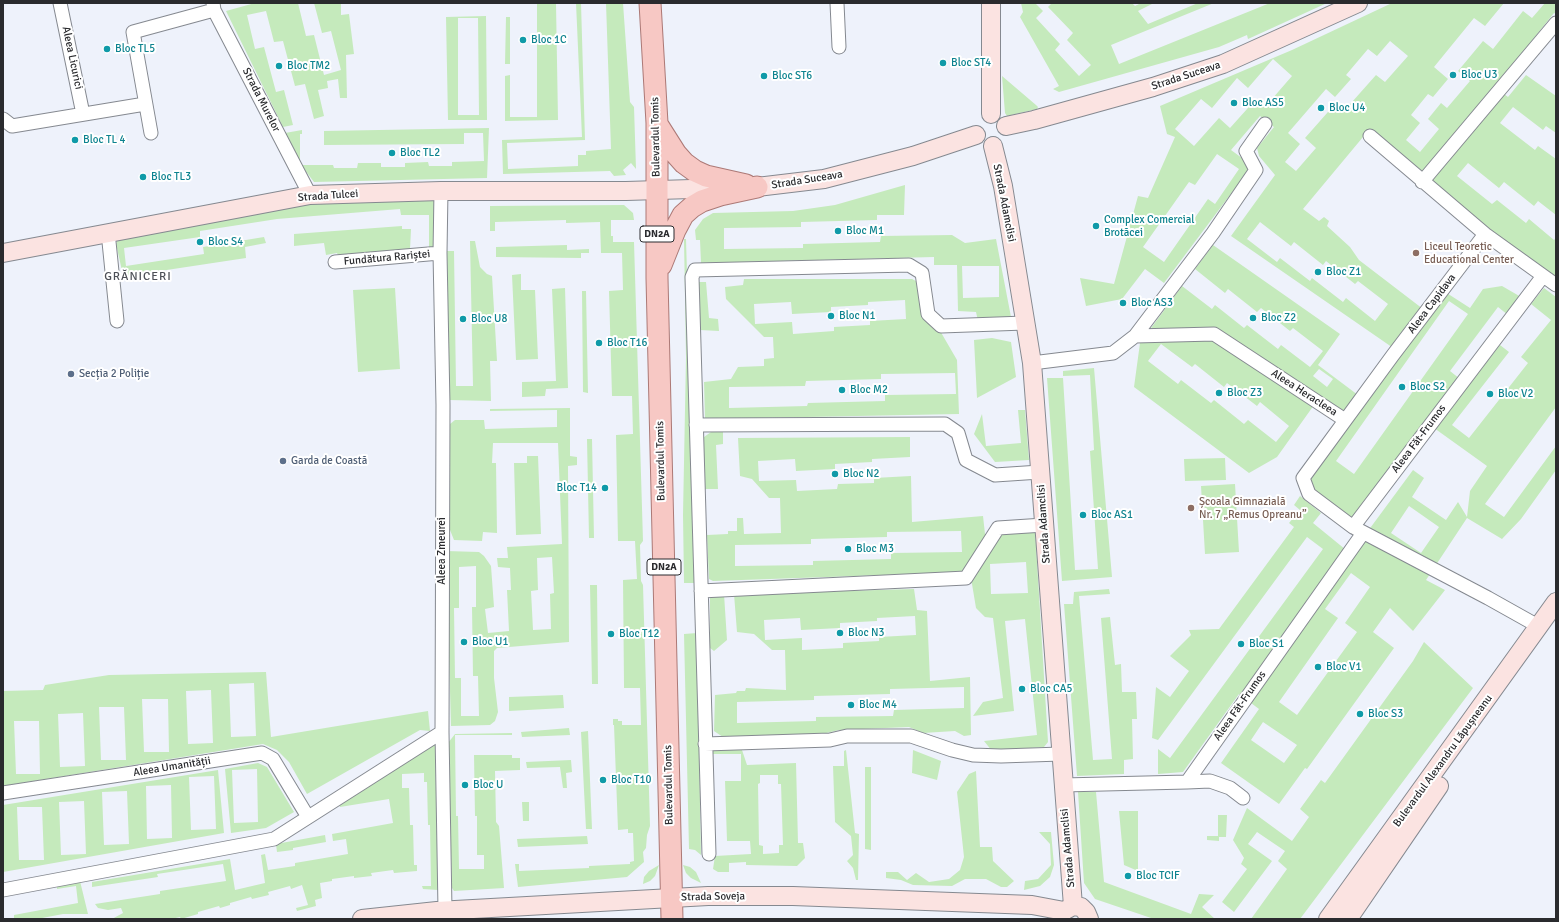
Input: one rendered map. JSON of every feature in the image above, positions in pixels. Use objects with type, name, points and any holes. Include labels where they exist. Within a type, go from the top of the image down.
[{"type":"main road","name":"Bulevardul Tomis","points":[[650,3],[657,123],[657,278],[672,919]]},
{"type":"main road","points":[[657,123],[676,154],[684,163],[695,171],[719,180],[757,187]]},
{"type":"main road","points":[[657,278],[675,230],[683,215],[702,201],[720,195],[757,187]]},
{"type":"street","name":"Aleea Licurici","points":[[60,3],[83,114]]},
{"type":"street","points":[[837,3],[839,47]]},
{"type":"street","points":[[991,3],[991,114]]},
{"type":"street","name":"Strada Suceava","points":[[1006,126],[1034,120],[1153,87],[1223,64],[1337,7],[1358,3]]},
{"type":"street","points":[[151,133],[133,32],[214,7]]},
{"type":"street","name":"Strada Murelor","points":[[214,7],[310,195]]},
{"type":"street","points":[[1422,182],[1556,23]]},
{"type":"street","points":[[7,122],[83,114],[145,104]]},
{"type":"street","points":[[991,114],[1001,118],[1006,126],[1005,136],[998,144],[993,146],[983,144],[976,135],[975,130],[978,121],[982,117],[991,114]]},
{"type":"street","points":[[1032,363],[1113,353],[1135,336],[1213,233],[1256,170],[1246,151],[1265,124]]},
{"type":"street","name":"Strada Suceava","points":[[657,190],[757,187],[824,179],[913,156],[976,135]]},
{"type":"street","points":[[1370,136],[1422,182],[1485,234],[1556,285]]},
{"type":"street","name":"Strada Adamclisi","points":[[993,146],[1002,186],[1032,363],[1063,785],[1079,915]]},
{"type":"street","name":"Strada Tulcei","points":[[3,253],[310,195],[657,190]]},
{"type":"street","name":"Aleea Zmeurei","points":[[441,192],[440,253],[443,405],[442,732],[445,910]]},
{"type":"street","points":[[108,232],[117,320]]},
{"type":"street","name":"Aleea Capidava","points":[[1345,420],[1485,234]]},
{"type":"street","name":"Fundătura Rariștei","points":[[335,262],[440,253]]},
{"type":"street","points":[[709,854],[692,277],[695,270],[908,265],[922,273],[928,314],[941,326],[1025,323]]},
{"type":"street","name":"Aleea Făt-Frumos","points":[[1187,782],[1358,530],[1543,276]]},
{"type":"street","name":"Aleea Heracleea","points":[[1135,336],[1214,334],[1345,420],[1303,478],[1309,494],[1358,530],[1538,626]]},
{"type":"street","points":[[696,425],[945,424],[958,433],[966,460],[994,475],[1040,472]]},
{"type":"street","points":[[701,591],[966,578],[998,528],[1044,526]]},
{"type":"street","name":"Bulevardul Alexandru Lăpușneanu","points":[[1328,919],[1556,602]]},
{"type":"street","name":"Bulevardul Alexandru Lăpușneanu","points":[[1348,919],[1445,777],[1556,621]]},
{"type":"street","points":[[3,890],[274,839],[442,732]]},
{"type":"street","points":[[705,744],[830,740],[847,736],[911,736],[952,750],[973,755],[1001,756],[1061,754]]},
{"type":"street","name":"Aleea Umanității","points":[[3,793],[262,753],[273,759],[308,817]]},
{"type":"street","points":[[1063,785],[1210,781],[1230,788],[1243,798]]},
{"type":"street","name":"Strada Soveja","points":[[362,919],[445,910],[708,896],[800,897],[1032,905],[1079,915]]},
{"type":"green space","points":[[255,3],[298,3],[306,36],[314,35],[324,75],[341,70],[331,31],[322,33],[314,3],[341,3],[341,15],[349,14],[354,54],[346,55],[347,98],[340,98],[338,79],[327,81],[328,88],[318,90],[324,116],[314,119],[305,84],[295,86],[283,41],[274,42],[266,11],[247,15],[255,49],[264,47],[276,92],[284,90],[293,125],[283,127],[226,11]]},
{"type":"green space","points":[[537,3],[556,3],[558,120],[505,121],[505,76],[510,75],[510,117],[537,117]]},
{"type":"green space","points":[[576,3],[581,3],[585,140],[507,143],[508,169],[578,166],[578,155],[586,155],[586,151],[611,149],[606,3],[623,3],[630,102],[634,107],[636,169],[631,163],[623,170],[626,175],[614,176],[610,171],[503,174],[502,140],[582,137]]},
{"type":"green space","points":[[1021,3],[1035,3],[1043,11],[1036,18],[1060,44],[1055,50],[1079,76],[1091,65],[1067,40],[1073,33],[1048,7],[1052,3],[1132,3],[1135,6],[1141,3],[1154,3],[1138,11],[1148,24],[1198,3],[1214,3],[1111,45],[1119,64],[1270,3],[1327,3],[1248,39],[1247,35],[1219,47],[1059,92],[1053,89],[1059,86],[1020,17],[1023,12]]},
{"type":"green space","points":[[1392,3],[1504,3],[1485,26],[1474,18],[1434,67],[1448,79],[1433,97],[1428,94],[1411,115],[1420,123],[1406,140],[1420,152],[1439,129],[1428,119],[1441,103],[1447,108],[1470,81],[1458,71],[1483,41],[1493,49],[1523,11],[1532,18],[1545,3],[1556,3],[1556,14],[1554,13],[1495,87],[1508,97],[1526,75],[1556,96],[1556,133],[1546,126],[1543,130],[1513,107],[1500,123],[1535,150],[1538,146],[1556,159],[1556,215],[1538,201],[1534,206],[1504,182],[1499,188],[1468,163],[1457,176],[1492,204],[1497,200],[1526,223],[1529,219],[1554,240],[1556,238],[1556,279],[1489,231],[1368,131],[1303,209],[1319,221],[1324,217],[1329,221],[1327,226],[1350,247],[1359,260],[1423,309],[1439,288],[1470,308],[1483,289],[1502,286],[1521,297],[1508,315],[1498,307],[1450,371],[1460,379],[1352,520],[1315,493],[1310,477],[1399,352],[1231,236],[1275,175],[1259,156],[1257,148],[1274,127],[1260,116],[1231,150],[1246,161],[1248,171],[1164,283],[1145,269],[1122,299],[1086,306],[1080,278],[1114,284],[1138,196],[1148,198],[1175,137],[1167,134],[1160,106],[1292,50]],"holes":[[[1390,41],[1408,56],[1385,82],[1376,75],[1344,111],[1335,104],[1305,138],[1316,148],[1296,171],[1285,162],[1300,144],[1288,133],[1326,89],[1335,97],[1351,79],[1346,75],[1368,49],[1377,56]],[[1273,59],[1292,76],[1265,107],[1256,99],[1230,128],[1219,118],[1194,146],[1175,129],[1201,99],[1212,108],[1237,78],[1248,88]],[[1217,154],[1239,169],[1215,204],[1208,199],[1164,262],[1143,247],[1189,182],[1195,185]],[[1260,222],[1291,246],[1294,242],[1323,265],[1326,261],[1355,284],[1358,281],[1388,304],[1375,321],[1346,298],[1343,302],[1312,278],[1310,281],[1280,258],[1277,262],[1247,239]],[[1449,301],[1468,314],[1354,474],[1336,461]]]},
{"type":"green space","points":[[486,16],[487,120],[448,120],[446,17]],"holes":[[[458,18],[478,18],[479,115],[458,115]]]},
{"type":"green space","points":[[506,17],[510,17],[510,64],[505,64]]},
{"type":"green space","points":[[1002,76],[1036,105],[1038,107],[1037,109],[1007,116],[1005,113]]},
{"type":"green space","points":[[489,128],[487,178],[314,182],[301,165],[333,165],[334,168],[357,168],[358,163],[381,163],[381,167],[405,167],[405,163],[428,162],[429,166],[452,166],[452,162],[484,161],[483,133],[464,133],[464,144],[324,145],[324,131]]},
{"type":"green space","points":[[302,130],[302,134],[300,134],[300,163],[285,133]]},
{"type":"green space","points":[[905,185],[904,215],[877,215],[877,220],[801,222],[801,227],[724,228],[724,249],[803,248],[803,244],[880,242],[881,236],[952,235],[965,243],[996,239],[1011,317],[978,321],[976,312],[958,311],[957,265],[934,265],[934,257],[701,263],[700,240],[696,240],[695,230],[703,219],[713,213],[793,211],[835,205]],"holes":[[[962,266],[999,266],[999,297],[963,298]]]},
{"type":"green space","points":[[435,197],[435,249],[429,249],[429,215],[401,215],[400,209],[277,219],[200,231],[200,237],[124,248],[126,266],[204,254],[203,247],[264,237],[266,243],[245,247],[246,258],[127,276],[123,275],[116,244],[118,238],[313,201]]},
{"type":"green space","points":[[624,205],[633,213],[634,220],[611,220],[611,236],[613,236],[613,242],[634,242],[643,541],[640,545],[641,581],[643,585],[650,826],[647,835],[646,848],[643,852],[644,862],[627,877],[518,887],[515,864],[519,864],[519,871],[589,868],[589,866],[630,864],[630,862],[634,861],[633,833],[628,833],[628,829],[618,830],[613,725],[613,719],[618,719],[618,721],[622,721],[622,725],[641,725],[640,688],[624,688],[623,580],[637,579],[635,541],[618,541],[616,435],[633,434],[632,396],[612,396],[609,291],[623,290],[622,253],[601,253],[600,222],[566,223],[566,220],[495,222],[495,231],[490,231],[490,206]]},
{"type":"green space","points":[[402,226],[402,229],[411,229],[410,250],[338,255],[337,253],[326,255],[324,243],[294,246],[294,234]]},
{"type":"green space","points":[[684,239],[686,239],[696,583],[684,583],[683,515],[686,357]]},
{"type":"green space","points":[[470,241],[475,241],[480,267],[487,274],[492,276],[497,361],[490,361],[491,401],[449,400],[447,251],[454,251],[456,386],[473,386]]},
{"type":"green space","points":[[567,245],[567,250],[589,249],[589,253],[581,253],[581,258],[496,257],[496,247]]},
{"type":"green space","points":[[1213,245],[1340,334],[1318,365],[1358,395],[1345,414],[1319,398],[1277,457],[1249,473],[1134,387],[1140,343],[1182,286],[1212,309],[1215,305],[1244,328],[1247,325],[1278,349],[1281,345],[1310,367],[1323,351],[1293,328],[1290,331],[1261,308],[1257,312],[1228,289],[1225,293],[1195,269]],"holes":[[[1161,344],[1192,367],[1195,364],[1224,387],[1227,383],[1257,406],[1260,402],[1289,426],[1276,442],[1248,420],[1244,424],[1214,400],[1211,403],[1181,380],[1178,384],[1148,361]],[[1319,369],[1333,379],[1327,387],[1313,376]]]},
{"type":"green space","points":[[521,274],[521,290],[535,290],[538,359],[516,360],[512,275]]},
{"type":"green space","points":[[744,279],[912,279],[918,282],[939,329],[957,360],[959,414],[705,419],[704,382],[731,379],[738,367],[764,366],[764,359],[774,358],[773,337],[764,337],[726,299],[725,287],[743,285]],"holes":[[[905,300],[906,319],[870,321],[870,325],[834,327],[834,331],[793,334],[792,322],[755,324],[754,304],[791,302],[792,314],[831,312],[831,307],[868,305],[868,302]],[[955,373],[956,394],[885,395],[885,401],[808,403],[807,406],[729,408],[729,387],[805,386],[806,381],[881,379],[881,374]]]},
{"type":"green space","points":[[699,282],[706,282],[709,318],[718,319],[719,331],[700,330]]},
{"type":"green space","points":[[395,288],[400,369],[358,372],[353,290]]},
{"type":"green space","points":[[565,288],[568,388],[546,389],[545,396],[522,397],[522,382],[556,381],[552,289]]},
{"type":"green space","points":[[1544,288],[1556,297],[1556,407],[1485,504],[1504,517],[1556,446],[1556,470],[1521,519],[1502,539],[1467,518],[1426,580],[1445,590],[1413,631],[1390,608],[1373,632],[1394,648],[1307,769],[1305,768],[1279,804],[1221,763],[1259,709],[1239,694],[1183,772],[1158,774],[1158,749],[1170,758],[1323,549],[1307,537],[1158,740],[1152,738],[1156,687],[1170,697],[1189,671],[1170,656],[1191,635],[1189,630],[1219,629],[1294,527],[1289,523],[1300,510],[1294,505],[1300,496],[1321,513],[1313,523],[1351,554],[1413,470],[1424,478],[1412,497],[1446,520],[1458,502],[1467,517],[1470,491],[1487,466],[1434,428],[1500,345],[1509,352],[1452,425],[1469,438],[1528,363],[1521,357],[1551,320],[1531,304]],"holes":[[[1409,506],[1439,527],[1421,553],[1391,533]],[[1351,573],[1370,587],[1345,623],[1357,632],[1297,715],[1279,702],[1338,618],[1325,609]],[[1263,722],[1297,745],[1284,763],[1251,740]]]},
{"type":"green space","points":[[582,291],[586,291],[588,393],[583,392]]},
{"type":"green space","points":[[992,338],[1011,342],[1016,377],[977,398],[974,340]]},
{"type":"green space","points":[[1094,368],[1112,577],[1062,581],[1047,378],[1063,378],[1075,570],[1098,569],[1090,451],[1094,450],[1090,375],[1063,376],[1063,371]]},
{"type":"green space","points":[[570,408],[570,456],[577,457],[577,465],[568,466],[569,642],[497,648],[494,651],[494,678],[498,712],[495,721],[490,725],[451,726],[446,551],[479,552],[491,566],[494,607],[485,609],[488,633],[509,631],[507,590],[511,590],[510,568],[498,567],[497,558],[508,558],[507,547],[562,544],[558,443],[493,443],[492,463],[496,463],[497,533],[483,532],[482,541],[454,540],[450,530],[450,424],[455,420],[484,420],[485,429],[557,427],[557,410],[490,411],[490,409]],"holes":[[[552,557],[554,593],[550,594],[551,629],[533,630],[531,591],[538,590],[537,558]],[[476,566],[476,607],[472,607],[473,676],[478,676],[479,716],[461,716],[461,678],[455,678],[454,608],[459,608],[459,567]]]},
{"type":"green space","points":[[1018,410],[1025,410],[1029,460],[995,462],[974,434],[982,414],[986,446],[1021,443]]},
{"type":"green space","points":[[711,432],[723,432],[723,444],[716,445],[718,489],[704,489],[702,443],[704,437]]},
{"type":"green space","points":[[910,437],[910,457],[872,459],[872,462],[835,464],[835,469],[796,471],[795,459],[758,461],[759,481],[796,480],[797,491],[837,489],[838,484],[874,483],[874,478],[911,476],[912,522],[983,516],[985,534],[1035,529],[1048,742],[1044,747],[992,751],[984,741],[1037,735],[1025,619],[1005,621],[1014,711],[973,716],[983,702],[1003,698],[993,618],[985,617],[976,608],[970,572],[713,581],[709,579],[707,535],[728,534],[728,531],[737,531],[737,518],[743,518],[744,534],[781,533],[780,498],[769,498],[752,479],[740,476],[738,438]],"holes":[[[961,531],[962,552],[891,553],[891,559],[813,561],[813,565],[735,566],[735,545],[811,544],[811,539],[887,537],[887,532]],[[1026,562],[1028,593],[991,594],[990,564]]]},
{"type":"green space","points":[[587,439],[592,439],[594,538],[589,538]]},
{"type":"green space","points":[[527,456],[538,456],[541,534],[516,535],[514,463],[527,463]]},
{"type":"green space","points":[[1225,458],[1226,480],[1185,481],[1184,459]]},
{"type":"green space","points":[[1235,484],[1239,552],[1205,554],[1201,486]]},
{"type":"green space","points":[[590,585],[597,585],[598,684],[592,684]]},
{"type":"green space","points":[[914,589],[917,610],[927,611],[930,681],[970,677],[971,735],[964,736],[955,731],[923,733],[909,727],[839,730],[818,735],[723,737],[714,731],[715,695],[745,691],[746,688],[786,690],[785,650],[772,650],[754,634],[737,632],[734,594]],"holes":[[[915,616],[916,635],[879,637],[879,641],[843,643],[843,648],[802,650],[802,638],[765,640],[764,620],[800,618],[801,630],[840,628],[840,623],[877,621],[877,618]],[[964,687],[964,708],[894,710],[893,716],[816,717],[816,721],[737,723],[737,702],[814,700],[814,696],[890,694],[890,689]]]},
{"type":"green space","points":[[1109,589],[1110,594],[1079,596],[1093,760],[1112,759],[1101,618],[1110,617],[1115,665],[1121,664],[1122,692],[1136,692],[1137,719],[1132,719],[1133,759],[1124,760],[1124,774],[1077,776],[1064,604],[1073,604],[1074,592]]},
{"type":"green space","points":[[724,594],[727,640],[714,651],[710,648],[710,598],[713,595]]},
{"type":"green space","points":[[697,633],[701,855],[695,850],[689,849],[684,634]]},
{"type":"green space","points":[[1424,642],[1473,688],[1300,919],[1251,919],[1287,869],[1278,861],[1285,851],[1257,832],[1248,844],[1272,861],[1234,912],[1222,902],[1247,869],[1241,864],[1244,858],[1233,840],[1247,808],[1292,841],[1309,817],[1300,809],[1321,780],[1325,783],[1413,661]]},
{"type":"green space","points":[[266,672],[271,737],[428,711],[430,731],[420,730],[307,794],[289,762],[277,750],[263,744],[3,786],[3,691],[43,690],[45,685],[109,675]],"holes":[[[254,683],[256,736],[231,737],[229,684]],[[211,690],[213,743],[188,744],[186,691]],[[142,699],[168,699],[169,752],[144,752]],[[99,707],[124,707],[126,760],[101,760]],[[83,713],[85,766],[60,767],[58,714]],[[14,721],[39,721],[40,774],[16,774]]]},
{"type":"green space","points":[[563,695],[564,708],[509,711],[509,697]]},
{"type":"green space","points":[[569,728],[570,735],[522,737],[521,732]]},
{"type":"green space","points":[[588,731],[592,829],[586,829],[581,732]]},
{"type":"green space","points":[[512,733],[512,735],[455,735],[456,816],[458,816],[459,869],[484,869],[484,855],[477,855],[474,755],[512,755],[512,758],[520,758],[520,770],[495,771],[496,822],[499,826],[504,888],[454,891],[452,888],[448,743],[455,734]]},
{"type":"green space","points":[[435,743],[438,890],[423,889],[422,886],[431,886],[430,825],[428,825],[427,782],[424,782],[424,773],[402,774],[402,788],[409,788],[410,825],[413,825],[414,865],[417,865],[417,871],[394,873],[393,870],[371,873],[372,876],[354,878],[354,876],[332,879],[332,881],[320,883],[322,898],[315,900],[316,906],[297,911],[296,908],[308,905],[302,885],[291,889],[290,886],[268,892],[269,895],[252,899],[251,897],[230,903],[230,905],[220,908],[219,906],[198,912],[198,914],[181,919],[180,917],[171,919],[112,919],[123,913],[121,908],[108,910],[98,908],[95,904],[160,894],[160,891],[226,881],[223,864],[157,874],[158,877],[92,887],[92,882],[230,859],[235,890],[265,883],[261,855],[265,854],[268,870],[295,866],[295,863],[348,854],[346,839],[333,841],[332,834],[393,823],[389,799],[340,807],[339,804]]},
{"type":"green space","points":[[741,747],[747,765],[796,763],[798,843],[803,843],[805,858],[797,866],[746,865],[746,862],[729,863],[729,872],[718,872],[713,869],[715,856],[751,854],[750,841],[727,841],[725,781],[741,781],[741,754],[711,754],[713,748]],"holes":[[[760,775],[778,775],[778,784],[781,784],[783,845],[779,845],[779,853],[763,854],[763,846],[759,845],[758,784],[760,783]]]},
{"type":"green space","points":[[846,750],[855,833],[859,834],[858,880],[856,880],[853,868],[847,861],[853,855],[851,836],[835,822],[833,766],[844,766],[844,751]]},
{"type":"green space","points":[[913,750],[941,761],[937,780],[912,773]]},
{"type":"green space","points":[[571,760],[572,772],[566,773],[567,788],[563,788],[560,767],[527,768],[526,762]]},
{"type":"green space","points":[[258,763],[267,767],[294,812],[266,828],[231,833],[225,769]],"holes":[[[257,769],[258,822],[234,823],[232,770]]]},
{"type":"green space","points":[[865,767],[871,767],[871,850],[865,849]]},
{"type":"green space","points":[[218,770],[224,833],[3,872],[3,805]],"holes":[[[214,776],[216,829],[191,830],[189,777]],[[171,785],[172,838],[147,839],[146,786]],[[127,791],[129,844],[104,845],[102,792]],[[84,801],[86,854],[61,855],[59,802]],[[17,807],[42,807],[44,860],[19,860]]]},
{"type":"green space","points":[[976,771],[980,847],[992,847],[993,861],[1014,881],[1007,887],[1001,887],[986,879],[965,879],[952,886],[913,885],[901,880],[886,878],[886,872],[898,872],[907,880],[916,873],[929,882],[949,879],[960,870],[964,857],[957,792],[969,774]]},
{"type":"green space","points":[[1078,792],[1096,792],[1104,882],[1191,914],[1199,894],[1214,895],[1202,907],[1215,919],[1154,919],[1095,899],[1084,883]]},
{"type":"green space","points":[[522,802],[529,802],[529,821],[523,821]]},
{"type":"green space","points":[[1119,811],[1138,811],[1138,871],[1124,865]]},
{"type":"green space","points":[[1218,815],[1227,815],[1226,837],[1219,837],[1219,841],[1207,840],[1207,836],[1218,836]]},
{"type":"green space","points":[[1039,832],[1051,832],[1054,865],[1050,877],[1040,886],[1024,890],[1025,881],[1038,879],[1051,865],[1050,844]]},
{"type":"green space","points":[[325,835],[326,842],[293,848],[293,850],[277,852],[276,844]]},
{"type":"green space","points":[[587,836],[588,844],[518,847],[517,839]]},
{"type":"green space","points":[[659,865],[655,876],[650,881],[643,884],[644,877],[649,871]]},
{"type":"green space","points":[[683,865],[690,867],[696,872],[701,883],[691,878],[686,873]]},
{"type":"green space","points":[[80,881],[88,914],[63,914],[37,919],[6,919],[14,918],[14,915],[78,903],[76,886],[57,889],[57,885]]},
{"type":"place","name":"Bloc 1C","points":[[523,40]]},
{"type":"place","name":"Bloc TL5","points":[[107,49]]},
{"type":"place","name":"Bloc ST4","points":[[943,63]]},
{"type":"place","name":"Bloc TM2","points":[[279,66]]},
{"type":"place","name":"Bloc U3","points":[[1453,75]]},
{"type":"place","name":"Bloc ST6","points":[[764,76]]},
{"type":"place","name":"Bloc AS5","points":[[1234,103]]},
{"type":"place","name":"Bloc U4","points":[[1321,108]]},
{"type":"place","name":"Bloc TL 4","points":[[75,140]]},
{"type":"place","name":"Bloc TL2","points":[[392,153]]},
{"type":"place","name":"Bloc TL3","points":[[143,177]]},
{"type":"place","name":"Complex Comercial Brotăcei","points":[[1096,226]]},
{"type":"place","name":"Bloc M1","points":[[838,231]]},
{"type":"place","name":"Bloc S4","points":[[200,242]]},
{"type":"place","name":"Liceul Teoretic Educational Center","points":[[1416,253]]},
{"type":"place","name":"Bloc Z1","points":[[1318,272]]},
{"type":"place","name":"Bloc AS3","points":[[1123,303]]},
{"type":"place","name":"Bloc N1","points":[[831,316]]},
{"type":"place","name":"Bloc Z2","points":[[1253,318]]},
{"type":"place","name":"Bloc U8","points":[[463,319]]},
{"type":"place","name":"Bloc T16","points":[[599,343]]},
{"type":"place","name":"Secția 2 Poliție","points":[[71,374]]},
{"type":"place","name":"Bloc S2","points":[[1402,387]]},
{"type":"place","name":"Bloc M2","points":[[842,390]]},
{"type":"place","name":"Bloc Z3","points":[[1219,393]]},
{"type":"place","name":"Bloc V2","points":[[1490,394]]},
{"type":"place","name":"Garda de Coastă","points":[[283,461]]},
{"type":"place","name":"Bloc N2","points":[[835,474]]},
{"type":"place","name":"Bloc T14","points":[[605,488]]},
{"type":"place","name":"Școala Gimnazială Nr. 7 „Remus Opreanu”","points":[[1191,508]]},
{"type":"place","name":"Bloc AS1","points":[[1083,515]]},
{"type":"place","name":"Bloc M3","points":[[848,549]]},
{"type":"place","name":"Bloc N3","points":[[840,633]]},
{"type":"place","name":"Bloc T12","points":[[611,634]]},
{"type":"place","name":"Bloc U1","points":[[464,642]]},
{"type":"place","name":"Bloc S1","points":[[1241,644]]},
{"type":"place","name":"Bloc V1","points":[[1318,667]]},
{"type":"place","name":"Bloc CA5","points":[[1022,689]]},
{"type":"place","name":"Bloc M4","points":[[851,705]]},
{"type":"place","name":"Bloc S3","points":[[1360,714]]},
{"type":"place","name":"Bloc T10","points":[[603,780]]},
{"type":"place","name":"Bloc U","points":[[465,785]]},
{"type":"place","name":"Bloc TCIF","points":[[1128,876]]},
{"type":"district","name":"GRĂNICERI","points":[[138,277]]}]
